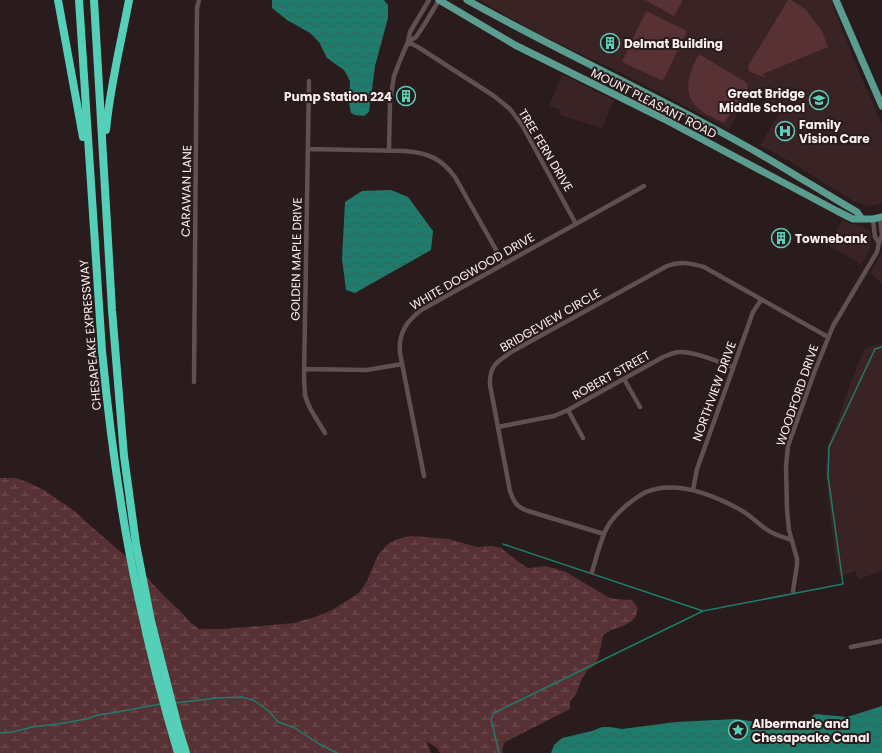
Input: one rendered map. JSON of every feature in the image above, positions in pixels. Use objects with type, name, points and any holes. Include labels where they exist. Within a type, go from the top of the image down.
[{"type":"highway","points":[[58,0],[84,145],[89,162]]},
{"type":"highway","name":"CHESAPEAKE EXPRESSWAY","points":[[79,0],[102,351],[115,466],[132,569],[139,600],[157,663]]},
{"type":"highway","name":"CHESAPEAKE EXPRESSWAY","points":[[94,0],[114,334],[124,456],[136,544],[151,621],[157,663]]},
{"type":"highway","points":[[106,207],[108,173],[106,123],[129,0]]},
{"type":"highway","points":[[157,663],[178,753]]},
{"type":"highway","points":[[157,663],[186,753]]},
{"type":"main road","name":"MOUNT PLEASANT ROAD","points":[[439,0],[515,45],[664,119],[853,219],[880,218]]},
{"type":"main road","name":"MOUNT PLEASANT ROAD","points":[[467,0],[508,23],[700,121],[846,205],[857,212],[862,219]]},
{"type":"main road","points":[[836,0],[882,106]]},
{"type":"main road","points":[[783,182],[807,191],[838,206],[843,207],[846,205]]},
{"type":"street","name":"CARAWAN LANE","points":[[194,382],[197,15],[199,0]]},
{"type":"street","points":[[389,151],[389,109],[391,89],[398,65],[408,42],[410,32],[429,0]]},
{"type":"street","points":[[408,42],[416,37],[430,17],[439,0]]},
{"type":"street","name":"TREE FERN DRIVE","points":[[408,42],[494,96],[510,109],[522,125],[576,224]]},
{"type":"street","name":"GOLDEN MAPLE DRIVE","points":[[308,81],[304,370],[305,395],[310,410],[325,433]]},
{"type":"street","points":[[308,149],[418,152],[437,159],[449,169],[460,184],[504,264]]},
{"type":"street","name":"WHITE DOGWOOD DRIVE","points":[[424,476],[400,348],[401,336],[414,315],[644,186]]},
{"type":"street","name":"WOODFORD DRIVE","points":[[793,591],[797,559],[789,530],[787,510],[787,454],[793,431],[828,337],[877,252],[882,235],[880,218]]},
{"type":"street","name":"BRIDGEVIEW CIRCLE","points":[[604,534],[528,512],[516,505],[510,491],[490,385],[492,369],[496,364],[513,351],[667,266],[683,262],[698,265],[710,271],[828,337]]},
{"type":"street","name":"NORTHVIEW DRIVE","points":[[693,490],[697,470],[733,367],[753,312],[761,300]]},
{"type":"street","name":"ROBERT STREET","points":[[498,427],[554,416],[568,410],[669,354],[686,352],[697,354],[733,367]]},
{"type":"street","points":[[304,370],[367,370],[402,364]]},
{"type":"street","points":[[624,379],[640,407]]},
{"type":"street","points":[[568,410],[583,438]]},
{"type":"street","points":[[592,572],[608,525],[620,511],[636,498],[644,493],[656,489],[682,488],[716,498],[738,508],[774,534],[792,540]]},
{"type":"street","points":[[851,647],[882,641]]},
{"type":"shaded area","name":"Great Bridge Middle School","points":[[479,0],[831,0],[857,68],[882,123],[882,203],[866,206],[853,201],[789,161],[760,145],[782,109],[752,90],[729,129],[617,71],[535,32]]},
{"type":"shaded area","points":[[562,74],[614,100],[602,128],[559,115],[561,110],[549,106]]},
{"type":"shaded area","points":[[842,220],[863,227],[871,232],[870,249],[862,265],[828,245]]},
{"type":"shaded area","points":[[882,253],[882,284],[870,273]]},
{"type":"shaded area","points":[[882,344],[882,571],[859,579],[855,571],[840,577],[835,557],[826,476],[827,448],[863,352],[868,347]]},
{"type":"green space","points":[[645,0],[683,0],[674,16]]},
{"type":"green space","points":[[788,0],[791,0],[805,9],[822,31],[828,47],[763,74],[766,78],[749,71],[748,66]]},
{"type":"green space","points":[[646,11],[687,31],[663,81],[622,62]]},
{"type":"green space","points":[[699,54],[747,83],[748,89],[724,123],[699,109],[690,97],[688,83],[692,68]]},
{"type":"green space","points":[[0,478],[16,478],[27,482],[44,490],[76,512],[136,565],[163,595],[199,629],[223,629],[294,623],[332,610],[359,593],[367,581],[378,555],[389,543],[411,536],[449,539],[477,547],[492,546],[501,548],[528,568],[546,566],[566,572],[608,597],[632,600],[638,608],[633,620],[603,635],[597,661],[586,672],[576,694],[570,701],[570,709],[505,742],[502,748],[503,753],[440,753],[437,748],[426,741],[431,753],[0,753]]},
{"type":"water","points":[[272,0],[384,0],[388,5],[388,18],[375,66],[369,112],[364,116],[351,113],[349,103],[350,81],[344,70],[327,58],[319,42],[310,33],[287,20],[272,8]]},
{"type":"water","points":[[391,190],[408,197],[433,231],[431,250],[355,293],[346,290],[342,259],[345,202],[362,191]]},
{"type":"water","name":"Albermarle and Chesapeake Canal","points":[[882,706],[882,753],[551,753],[554,745],[562,738],[592,731],[602,727],[622,729],[676,722],[736,719],[779,725],[807,721],[815,714],[847,717]]},
{"type":"waterway","points":[[499,753],[491,719],[494,713],[703,611],[843,584],[828,476],[829,447],[875,349],[882,347]]},
{"type":"waterway","points":[[503,544],[703,611]]},
{"type":"waterway","points":[[175,703],[241,697],[253,700],[269,711],[278,722],[295,728],[319,744],[337,753]]},
{"type":"waterway","points":[[0,733],[86,719],[98,715],[161,704]]},
{"type":"place","name":"Delmat Building","points":[[610,43]]},
{"type":"place","name":"Pump Station 224","points":[[406,96]]},
{"type":"place","name":"Great Bridge Middle School","points":[[819,100]]},
{"type":"place","name":"Family Vision Care","points":[[785,131]]},
{"type":"place","name":"Townebank","points":[[781,238]]},
{"type":"place","name":"Albermarle and Chesapeake Canal","points":[[738,730]]}]
